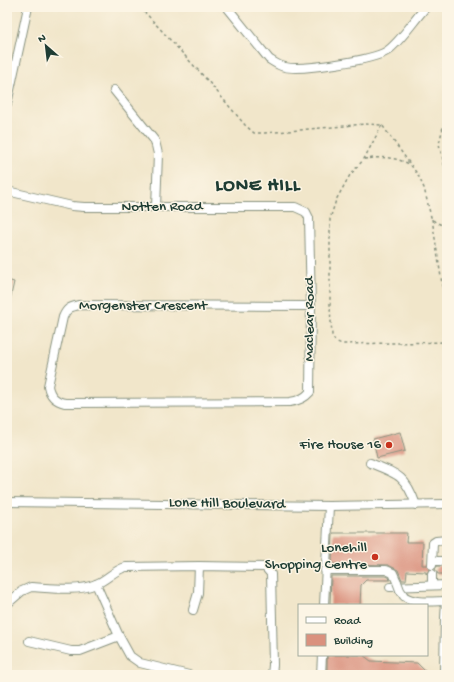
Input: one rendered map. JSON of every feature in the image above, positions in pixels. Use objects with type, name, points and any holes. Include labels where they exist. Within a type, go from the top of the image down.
[{"type":"street","points":[[7,104],[28,7]]},
{"type":"street","points":[[227,7],[269,59],[277,65],[295,68],[358,60],[380,55],[396,42],[426,7]]},
{"type":"street","points":[[114,90],[155,141],[158,154],[156,207]]},
{"type":"street","name":"Notten Road","points":[[7,191],[84,207],[295,207],[306,212],[310,224]]},
{"type":"street","name":"Maclear Road","points":[[290,402],[303,399],[310,392],[310,224]]},
{"type":"street","name":"Morgenster Crescent","points":[[290,402],[65,403],[54,398],[49,392],[48,386],[66,310],[71,307],[79,305],[311,306]]},
{"type":"street","points":[[370,463],[392,471],[404,480],[409,487],[416,505]]},
{"type":"street","name":"Lone Hill Boulevard","points":[[7,502],[329,506],[447,504]]},
{"type":"street","points":[[324,604],[329,506]]},
{"type":"street","points":[[447,540],[436,541],[433,543],[432,563],[447,561]]},
{"type":"street","points":[[193,610],[198,593],[199,566]]},
{"type":"street","points":[[8,600],[27,588],[74,588],[96,584],[126,567],[261,566],[269,570],[271,574],[272,675]]},
{"type":"street","points":[[325,570],[386,570],[393,573],[400,590],[407,598],[419,601],[446,600],[444,671]]},
{"type":"street","points":[[432,574],[442,586]]},
{"type":"street","points":[[96,584],[127,652],[134,659],[140,662],[189,675]]},
{"type":"street","points":[[390,587],[442,586]]},
{"type":"street","points":[[29,641],[71,651],[80,651],[119,636]]},
{"type":"street","points":[[321,675],[322,656]]},
{"type":"path","points":[[140,7],[208,80],[245,125],[254,133],[366,124],[382,125]]},
{"type":"path","points":[[447,110],[439,144],[447,176]]},
{"type":"path","points":[[382,125],[364,159],[350,175],[336,200],[330,219],[330,308],[332,335],[335,341],[342,344],[447,342]]},
{"type":"path","points":[[382,125],[418,175],[424,188],[432,217],[447,316]]},
{"type":"path","points":[[364,159],[380,157],[396,158],[409,164]]},
{"type":"path","points":[[432,217],[435,222],[447,227]]},
{"type":"building","points":[[7,280],[14,282],[10,300],[7,300]]},
{"type":"building","name":"Fire House 16","points":[[400,432],[405,451],[377,458],[373,439]]},
{"type":"building","points":[[333,533],[407,533],[406,542],[423,542],[422,565],[427,565],[429,570],[426,574],[426,572],[407,571],[406,580],[402,580],[398,570],[388,565],[332,564]]},
{"type":"building","points":[[437,566],[447,566],[447,574],[438,574],[435,569]]},
{"type":"building","points":[[331,576],[389,577],[390,580],[366,580],[361,585],[360,604],[330,604]]},
{"type":"building","points":[[327,656],[364,656],[371,661],[417,663],[429,675],[327,675]]},
{"type":"place","name":"Fire House 16","points":[[389,445]]},
{"type":"place","name":"Lonehill Shopping Centre","points":[[375,557]]},
{"type":"district","name":"LONE HILL","points":[[258,186]]}]
